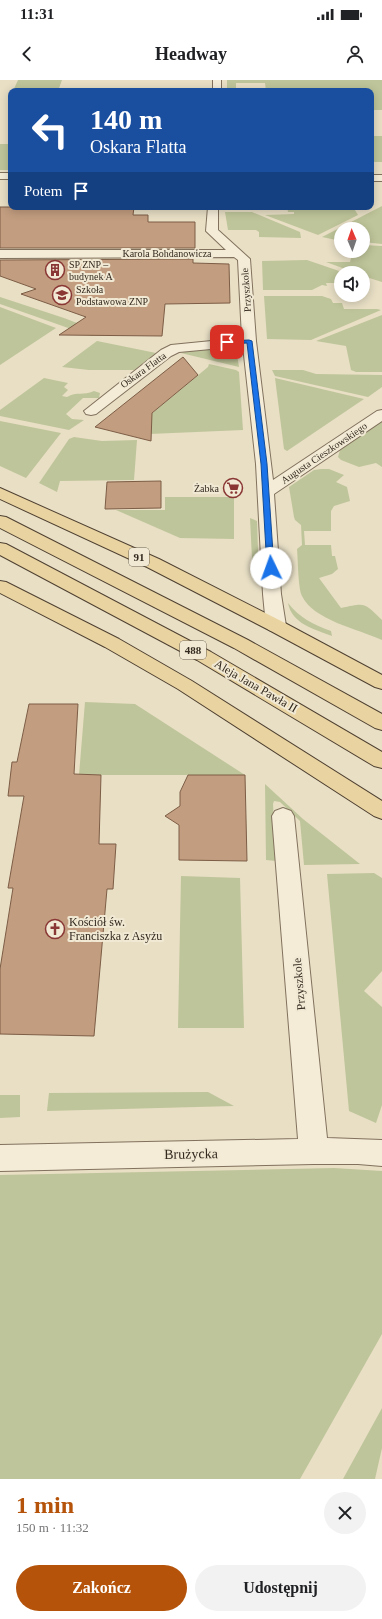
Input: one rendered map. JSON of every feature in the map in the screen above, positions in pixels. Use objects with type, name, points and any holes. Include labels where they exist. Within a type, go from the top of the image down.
[{"type":"main road","name":"91","points":[[0,493],[154,563],[276,626]]},
{"type":"main road","name":"488","points":[[0,521],[241,644],[382,723]]},
{"type":"main road","name":"Aleja Jana Pawła II","points":[[0,548],[204,656],[382,761]]},
{"type":"main road","points":[[0,586],[112,643],[185,685],[382,811]]},
{"type":"main road","points":[[276,626],[382,683]]},
{"type":"street","name":"Przyszkole","points":[[213,210],[212,231],[244,260],[249,341],[266,492],[272,594],[276,626]]},
{"type":"street","name":"Karola Bohdanowicza","points":[[0,254],[238,253]]},
{"type":"street","name":"Oskara Flatta","points":[[91,411],[166,353],[176,348],[249,341]]},
{"type":"street","name":"Augusta Cieszkowskiego","points":[[266,492],[382,414]]},
{"type":"street","name":"Przyszkole","points":[[283,816],[314,1151]]},
{"type":"street","name":"Brużycka","points":[[0,1158],[314,1151],[358,1151],[382,1153]]},
{"type":"green space","points":[[18,80],[62,80],[59,88],[14,88]]},
{"type":"green space","points":[[227,80],[382,80],[382,110],[374,110],[374,88],[266,88],[265,83],[236,83],[236,88],[227,88]]},
{"type":"green space","points":[[374,136],[382,136],[382,162],[374,162]]},
{"type":"green space","points":[[0,144],[8,144],[8,170],[0,170]]},
{"type":"green space","points":[[382,206],[382,244],[370,243],[370,222],[351,222]]},
{"type":"green space","points":[[288,210],[355,210],[358,215],[344,222],[334,222],[334,227],[318,235],[265,215],[294,214],[294,212],[288,212]]},
{"type":"green space","points":[[225,212],[252,212],[300,232],[301,238],[259,237],[259,232],[256,230],[228,230]]},
{"type":"green space","points":[[334,231],[334,240],[322,237]]},
{"type":"green space","points":[[370,245],[382,246],[382,282],[370,278],[370,266],[337,266],[326,262],[350,262],[351,258],[370,258]]},
{"type":"green space","points":[[307,260],[334,269],[334,283],[326,283],[327,286],[322,285],[312,290],[263,290],[262,261]]},
{"type":"green space","points":[[264,296],[322,296],[331,299],[333,303],[342,303],[344,309],[381,310],[311,340],[267,339]]},
{"type":"green space","points":[[0,297],[64,318],[103,333],[103,336],[91,336],[0,304]]},
{"type":"green space","points":[[0,307],[56,328],[0,365]]},
{"type":"green space","points":[[382,315],[382,372],[356,372],[351,370],[346,346],[316,341]]},
{"type":"green space","points":[[97,341],[156,353],[134,370],[89,370],[62,367]]},
{"type":"green space","points":[[231,347],[236,348],[239,367],[181,353],[192,350]]},
{"type":"green space","points":[[209,364],[239,372],[243,430],[126,435],[208,367]]},
{"type":"green space","points":[[272,370],[303,370],[316,374],[382,375],[382,387],[368,397],[275,376]]},
{"type":"green space","points":[[44,378],[68,383],[64,387],[68,390],[62,396],[67,397],[74,394],[94,391],[100,393],[99,398],[83,398],[66,414],[72,419],[84,420],[69,430],[0,416],[0,410]]},
{"type":"green space","points":[[275,378],[364,399],[287,451],[284,449]]},
{"type":"green space","points":[[0,421],[61,433],[26,478],[0,466]]},
{"type":"green space","points":[[382,421],[382,467],[376,463],[359,467],[341,460],[338,457],[340,450]]},
{"type":"green space","points":[[74,437],[102,441],[137,440],[134,480],[60,481],[57,492],[39,483],[69,439]]},
{"type":"green space","points":[[329,469],[344,475],[336,482],[347,487],[350,501],[334,506],[331,511],[331,531],[304,531],[305,545],[331,545],[332,556],[335,556],[338,569],[332,574],[319,578],[341,608],[364,605],[382,620],[382,640],[326,618],[308,604],[302,596],[299,581],[297,549],[302,545],[301,525],[295,520],[294,517],[289,487],[314,470]]},
{"type":"green space","points":[[165,497],[234,497],[234,539],[180,538],[116,510],[165,510]]},
{"type":"green space","points":[[250,518],[257,521],[259,579],[253,579]]},
{"type":"green space","points":[[288,603],[297,613],[307,620],[331,631],[332,636],[311,628],[299,621],[290,610]]},
{"type":"green space","points":[[85,702],[135,704],[245,775],[79,775]]},
{"type":"green space","points":[[265,784],[303,819],[360,864],[304,865],[300,821],[280,802],[274,801],[276,861],[266,860]]},
{"type":"green space","points":[[374,873],[382,878],[382,971],[364,991],[382,1007],[382,1105],[376,1123],[349,1111],[327,874]]},
{"type":"green space","points":[[181,876],[240,878],[244,1028],[178,1028]]},
{"type":"green space","points":[[208,1092],[234,1106],[47,1111],[49,1093]]},
{"type":"green space","points":[[0,1095],[20,1095],[20,1117],[0,1118]]},
{"type":"green space","points":[[334,1168],[382,1171],[382,1334],[300,1479],[0,1479],[0,1175]]},
{"type":"green space","points":[[382,1408],[382,1448],[375,1479],[343,1479]]},
{"type":"building","points":[[0,207],[8,207],[8,210],[134,210],[133,215],[148,215],[148,222],[195,222],[195,248],[0,248]]},
{"type":"building","points":[[193,259],[193,263],[229,264],[230,303],[165,304],[162,336],[59,335],[86,317],[21,294],[36,289],[0,276],[0,260]]},
{"type":"building","points":[[183,357],[198,375],[152,413],[151,441],[95,427]]},
{"type":"building","points":[[161,481],[161,508],[105,509],[107,482]]},
{"type":"building","name":"Kościół św. Franciszka z Asyżu","points":[[29,704],[78,704],[74,774],[101,775],[99,844],[116,844],[113,889],[107,889],[94,1036],[0,1034],[0,969],[13,888],[8,888],[24,796],[8,796],[12,762],[17,762]]},
{"type":"building","points":[[188,775],[245,775],[247,861],[179,860],[179,825],[165,816],[180,806],[180,792]]},
{"type":"place","name":"SP ZNP – budynek A","points":[[55,270]]},
{"type":"place","name":"Szkoła Podstawowa ZNP","points":[[62,295]]},
{"type":"place","name":"Żabka","points":[[233,488]]},
{"type":"place","name":"Kościół św. Franciszka z Asyżu","points":[[55,929]]},
{"type":"route","points":[[227,342],[249,341],[254,372],[264,464],[271,568]]}]
